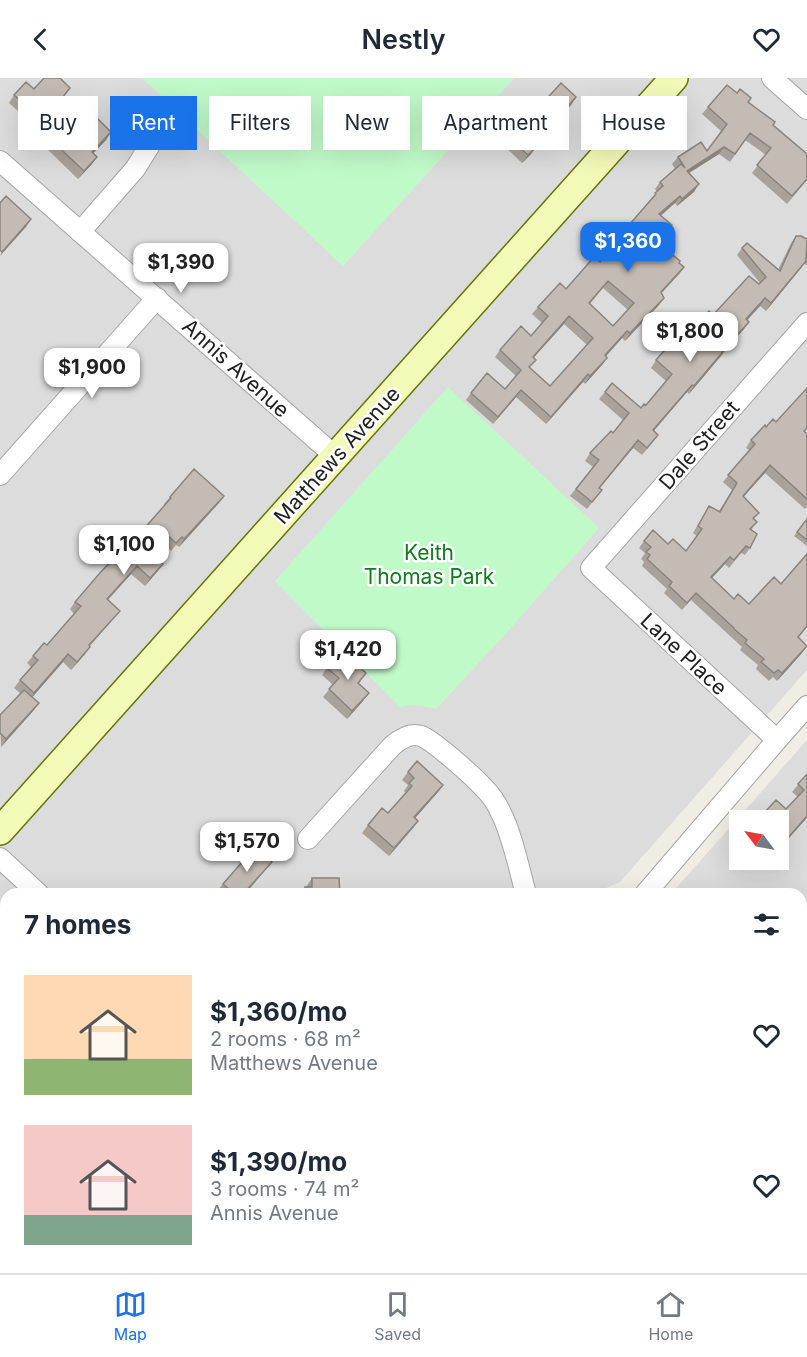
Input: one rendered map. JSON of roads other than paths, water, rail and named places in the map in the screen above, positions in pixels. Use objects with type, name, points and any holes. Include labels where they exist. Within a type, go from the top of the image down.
[{"type":"street","name":"Matthews Avenue","points":[[0,831],[674,78]]},
{"type":"street","points":[[772,78],[807,109]]},
{"type":"street","points":[[80,232],[135,169],[147,150]]},
{"type":"street","name":"Annis Avenue","points":[[0,161],[336,457]]},
{"type":"street","points":[[0,475],[157,298]]},
{"type":"street","name":"Dale Street","points":[[591,568],[807,323]]},
{"type":"street","name":"Lane Place","points":[[591,568],[777,740]]},
{"type":"street","points":[[650,888],[807,706]]},
{"type":"street","points":[[308,839],[401,738],[420,735],[431,741],[494,799],[507,826],[524,888]]},
{"type":"street","points":[[0,858],[32,888]]},
{"type":"park label","name":"Keith Thomas Park","points":[[429,564]]}]
